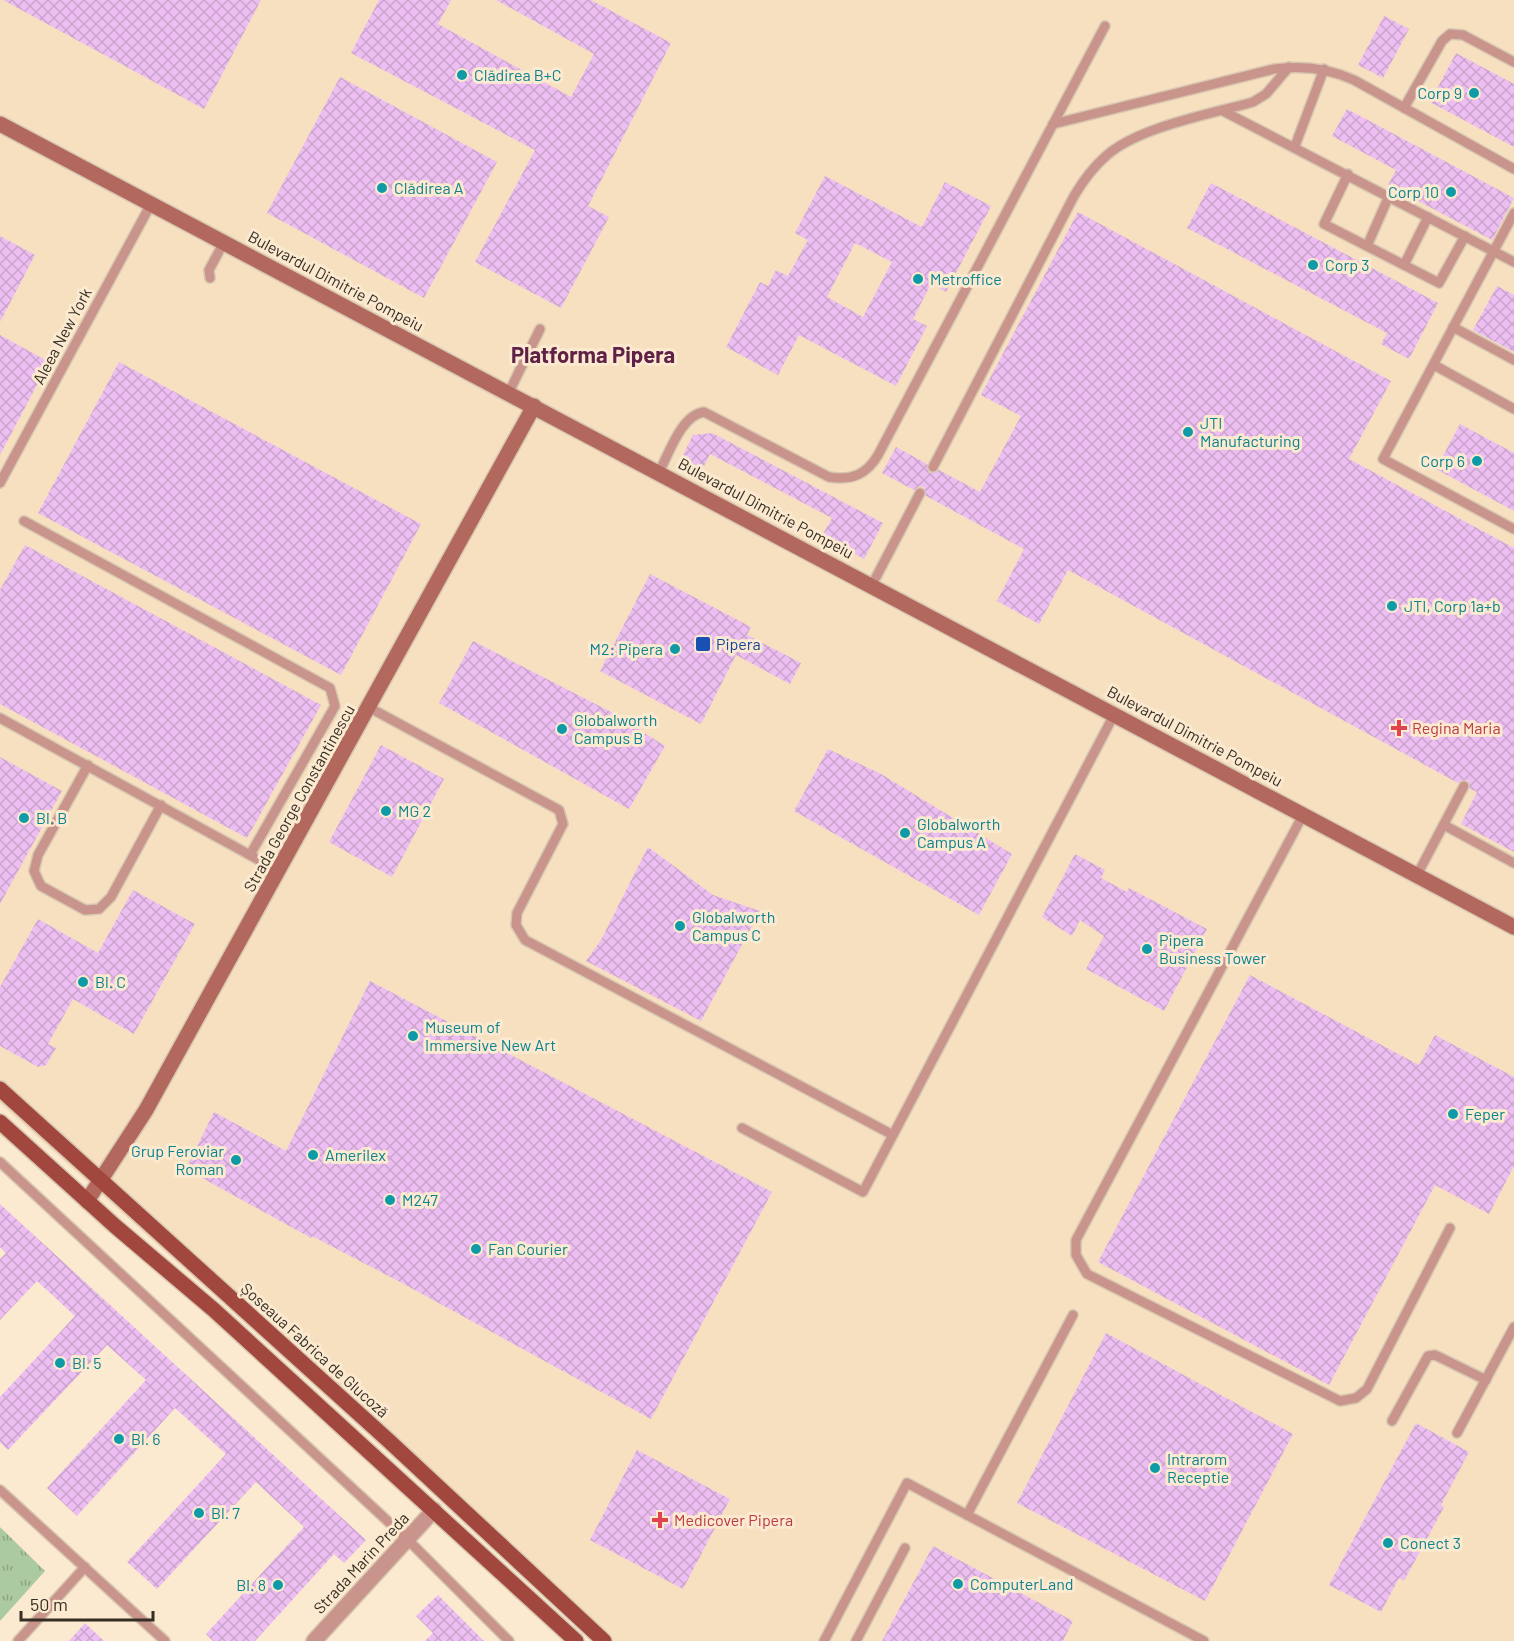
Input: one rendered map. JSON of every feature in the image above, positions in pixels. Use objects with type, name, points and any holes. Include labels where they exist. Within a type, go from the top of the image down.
[{"type":"main road","name":"Șoseaua Fabrica de Glucoză","points":[[0,1089],[405,1455],[604,1641]]},
{"type":"main road","points":[[0,1122],[87,1201],[214,1310],[576,1641]]},
{"type":"street","name":"Bulevardul Dimitrie Pompeiu","points":[[0,123],[1115,713],[1514,927]]},
{"type":"street","name":"Strada George Constantinescu","points":[[87,1201],[146,1110],[370,708],[534,406]]},
{"type":"street","name":"Strada Marin Preda","points":[[314,1641],[434,1510]]},
{"type":"lane","points":[[659,472],[686,423],[694,415],[704,412],[829,477],[849,478],[865,472],[878,455],[1105,26]]},
{"type":"lane","points":[[1404,108],[1442,41],[1450,34],[1463,35],[1514,62]]},
{"type":"lane","points":[[1053,124],[1289,67],[1324,69],[1354,80],[1514,169]]},
{"type":"lane","points":[[933,467],[1074,196],[1094,168],[1122,144],[1143,134],[1253,102],[1266,94],[1289,67]]},
{"type":"lane","points":[[1295,146],[1324,69]]},
{"type":"lane","points":[[1223,111],[1295,146],[1514,262]]},
{"type":"lane","points":[[1348,174],[1324,224],[1439,283],[1465,236]]},
{"type":"lane","points":[[1367,246],[1389,196]]},
{"type":"lane","name":"Aleea New York","points":[[0,483],[151,204]]},
{"type":"lane","points":[[1514,213],[1383,459],[1514,529]]},
{"type":"lane","points":[[1404,265],[1428,217]]},
{"type":"lane","points":[[207,274],[224,242]]},
{"type":"lane","points":[[1453,327],[1514,360]]},
{"type":"lane","points":[[509,393],[540,329]]},
{"type":"lane","points":[[1434,364],[1514,408]]},
{"type":"lane","points":[[0,461],[9,466]]},
{"type":"lane","points":[[872,585],[920,493]]},
{"type":"lane","points":[[24,520],[330,688],[335,706],[250,855]]},
{"type":"lane","points":[[370,708],[559,810],[563,824],[517,913],[516,925],[525,940],[893,1135]]},
{"type":"lane","points":[[741,1128],[863,1192],[1115,713]]},
{"type":"lane","points":[[0,718],[279,871]]},
{"type":"lane","points":[[88,765],[38,855],[34,871],[41,886],[50,891],[85,910],[99,909],[111,897],[161,805]]},
{"type":"lane","points":[[1417,875],[1464,786]]},
{"type":"lane","points":[[1304,815],[1076,1240],[1076,1256],[1087,1274],[1340,1401],[1348,1401],[1367,1389],[1450,1228]]},
{"type":"lane","points":[[1444,825],[1514,863]]},
{"type":"lane","points":[[0,1162],[407,1539],[509,1641]]},
{"type":"lane","points":[[967,1515],[1073,1315]]},
{"type":"lane","points":[[1457,1433],[1514,1327]]},
{"type":"lane","points":[[1392,1421],[1428,1356],[1435,1354],[1486,1380]]},
{"type":"lane","points":[[824,1641],[907,1483],[1204,1641]]},
{"type":"lane","points":[[0,1490],[165,1641]]},
{"type":"lane","points":[[856,1641],[905,1548]]},
{"type":"lane","points":[[18,1641],[85,1567]]},
{"type":"shaded area","points":[[0,0],[1514,0],[1514,1641],[594,1641],[391,1454],[0,1104]]},
{"type":"green space","points":[[0,1527],[45,1571],[0,1621]]},
{"type":"building","points":[[3,0],[261,0],[204,109]]},
{"type":"building","name":"Clădirea B+C","points":[[379,0],[451,0],[438,24],[571,97],[594,54],[496,0],[591,0],[671,43],[588,206],[609,217],[561,308],[475,262],[535,150],[351,53]]},
{"type":"building","points":[[1384,16],[1409,29],[1383,78],[1358,65]]},
{"type":"building","name":"Corp 9","points":[[1456,53],[1514,84],[1514,147],[1430,102]]},
{"type":"building","name":"Clădirea A","points":[[340,77],[497,162],[424,298],[267,213]]},
{"type":"building","name":"Corp 10","points":[[1347,109],[1514,198],[1492,240],[1388,185],[1396,170],[1332,136]]},
{"type":"building","name":"Metroffice","points":[[825,176],[922,227],[945,182],[991,206],[946,292],[931,284],[913,319],[927,326],[896,386],[799,335],[778,375],[726,347],[760,282],[768,286],[776,270],[788,276],[808,240],[795,233]],"holes":[[[855,243],[892,262],[863,317],[827,297]]]},
{"type":"building","name":"Corp 3","points":[[1211,183],[1438,303],[1409,359],[1381,344],[1387,333],[1187,228]]},
{"type":"building","name":"JTI Manufacturing","points":[[1078,212],[1391,381],[1349,459],[1514,548],[1514,852],[1461,824],[1477,792],[1470,789],[1468,780],[1458,783],[1068,570],[1039,624],[997,601],[1024,549],[926,496],[924,487],[919,486],[914,490],[882,473],[896,447],[927,464],[929,473],[939,470],[980,492],[1021,416],[981,395]]},
{"type":"building","points":[[0,236],[35,255],[0,322]]},
{"type":"building","points":[[1497,286],[1514,295],[1514,352],[1473,330]]},
{"type":"building","points":[[0,335],[49,362],[0,455]]},
{"type":"building","points":[[119,362],[421,524],[341,675],[38,513]]},
{"type":"building","name":"Corp 6","points":[[1460,424],[1514,453],[1514,511],[1436,469]]},
{"type":"building","points":[[712,433],[883,523],[864,559],[822,536],[832,518],[710,454],[699,476],[678,465],[693,435]]},
{"type":"building","points":[[25,545],[321,705],[247,838],[0,704],[0,590]]},
{"type":"building","name":"M2: Pipera","points":[[650,574],[751,627],[747,635],[801,663],[790,684],[736,655],[701,724],[600,671]]},
{"type":"building","name":"Globalworth Campus B","points":[[473,641],[613,713],[665,746],[629,809],[439,703]]},
{"type":"building","name":"MG 2","points":[[381,745],[444,779],[392,877],[329,842]]},
{"type":"building","name":"Globalworth Campus A","points":[[828,749],[881,774],[1012,854],[979,915],[794,811]]},
{"type":"building","name":"Bl. B","points":[[0,757],[62,791],[0,904]]},
{"type":"building","name":"Globalworth Campus C","points":[[648,847],[713,895],[760,911],[701,1021],[586,961],[601,940]]},
{"type":"building","name":"Pipera Business Tower","points":[[1075,854],[1105,870],[1101,878],[1127,892],[1129,888],[1207,929],[1164,1011],[1086,969],[1104,936],[1080,920],[1072,936],[1042,917]]},
{"type":"building","name":"Bl. C","points":[[133,890],[195,924],[134,1034],[73,999],[48,1044],[56,1048],[46,1065],[38,1067],[0,1046],[0,987],[38,919],[98,953]]},
{"type":"building","points":[[1250,975],[1419,1065],[1435,1035],[1514,1077],[1514,1166],[1489,1214],[1435,1185],[1329,1385],[1098,1262]]},
{"type":"building","points":[[370,981],[772,1192],[651,1419],[402,1283],[312,1236],[311,1238],[186,1169],[214,1112],[286,1151]]},
{"type":"building","points":[[0,1204],[366,1540],[344,1563],[334,1554],[255,1641],[213,1641],[206,1634],[304,1527],[256,1482],[157,1589],[127,1562],[226,1454],[175,1408],[77,1516],[47,1488],[146,1380],[107,1345],[8,1450],[0,1442],[0,1397],[75,1316],[37,1281],[0,1320],[0,1259],[6,1253],[0,1247]]},
{"type":"building","name":"Intrarom Receptie","points":[[1106,1333],[1293,1434],[1205,1601],[1017,1503]]},
{"type":"building","name":"Conect 3","points":[[1416,1423],[1469,1452],[1441,1505],[1444,1507],[1404,1581],[1399,1578],[1381,1612],[1329,1585]]},
{"type":"building","name":"Medicover Pipera","points":[[637,1450],[730,1499],[683,1589],[590,1540]]},
{"type":"building","name":"ComputerLand","points":[[933,1546],[1073,1621],[1063,1641],[882,1641]]},
{"type":"building","points":[[438,1595],[484,1641],[425,1641],[433,1633],[416,1616]]},
{"type":"building","points":[[85,1623],[104,1641],[69,1641]]},
{"type":"place","name":"Clădirea B+C","points":[[462,75]]},
{"type":"place","name":"Corp 9","points":[[1474,93]]},
{"type":"place","name":"Clădirea A","points":[[382,188]]},
{"type":"place","name":"Corp 10","points":[[1451,192]]},
{"type":"place","name":"Corp 3","points":[[1313,265]]},
{"type":"place","name":"Metroffice","points":[[918,279]]},
{"type":"place","name":"JTI Manufacturing","points":[[1188,432]]},
{"type":"place","name":"Corp 6","points":[[1477,461]]},
{"type":"place","name":"JTI, Corp 1a+b","points":[[1392,606]]},
{"type":"place","name":"Pipera","points":[[703,644]]},
{"type":"place","name":"M2: Pipera","points":[[675,649]]},
{"type":"place","name":"Regina Maria","points":[[1399,728]]},
{"type":"place","name":"Globalworth Campus B","points":[[562,729]]},
{"type":"place","name":"MG 2","points":[[386,811]]},
{"type":"place","name":"Bl. B","points":[[24,818]]},
{"type":"place","name":"Globalworth Campus A","points":[[905,833]]},
{"type":"place","name":"Globalworth Campus C","points":[[680,926]]},
{"type":"place","name":"Pipera Business Tower","points":[[1147,949]]},
{"type":"place","name":"Bl. C","points":[[83,982]]},
{"type":"place","name":"Museum of Immersive New Art","points":[[413,1036]]},
{"type":"place","name":"Feper","points":[[1453,1114]]},
{"type":"place","name":"Amerilex","points":[[313,1155]]},
{"type":"place","name":"Grup Feroviar Roman","points":[[236,1160]]},
{"type":"place","name":"M247","points":[[390,1200]]},
{"type":"place","name":"Fan Courier","points":[[476,1249]]},
{"type":"place","name":"Bl. 5","points":[[60,1363]]},
{"type":"place","name":"Bl. 6","points":[[119,1439]]},
{"type":"place","name":"Intrarom Receptie","points":[[1155,1468]]},
{"type":"place","name":"Bl. 7","points":[[199,1513]]},
{"type":"place","name":"Medicover Pipera","points":[[660,1520]]},
{"type":"place","name":"Conect 3","points":[[1388,1543]]},
{"type":"place","name":"ComputerLand","points":[[958,1584]]},
{"type":"place","name":"Bl. 8","points":[[278,1585]]},
{"type":"district","name":"Platforma Pipera","points":[[593,355]]}]
